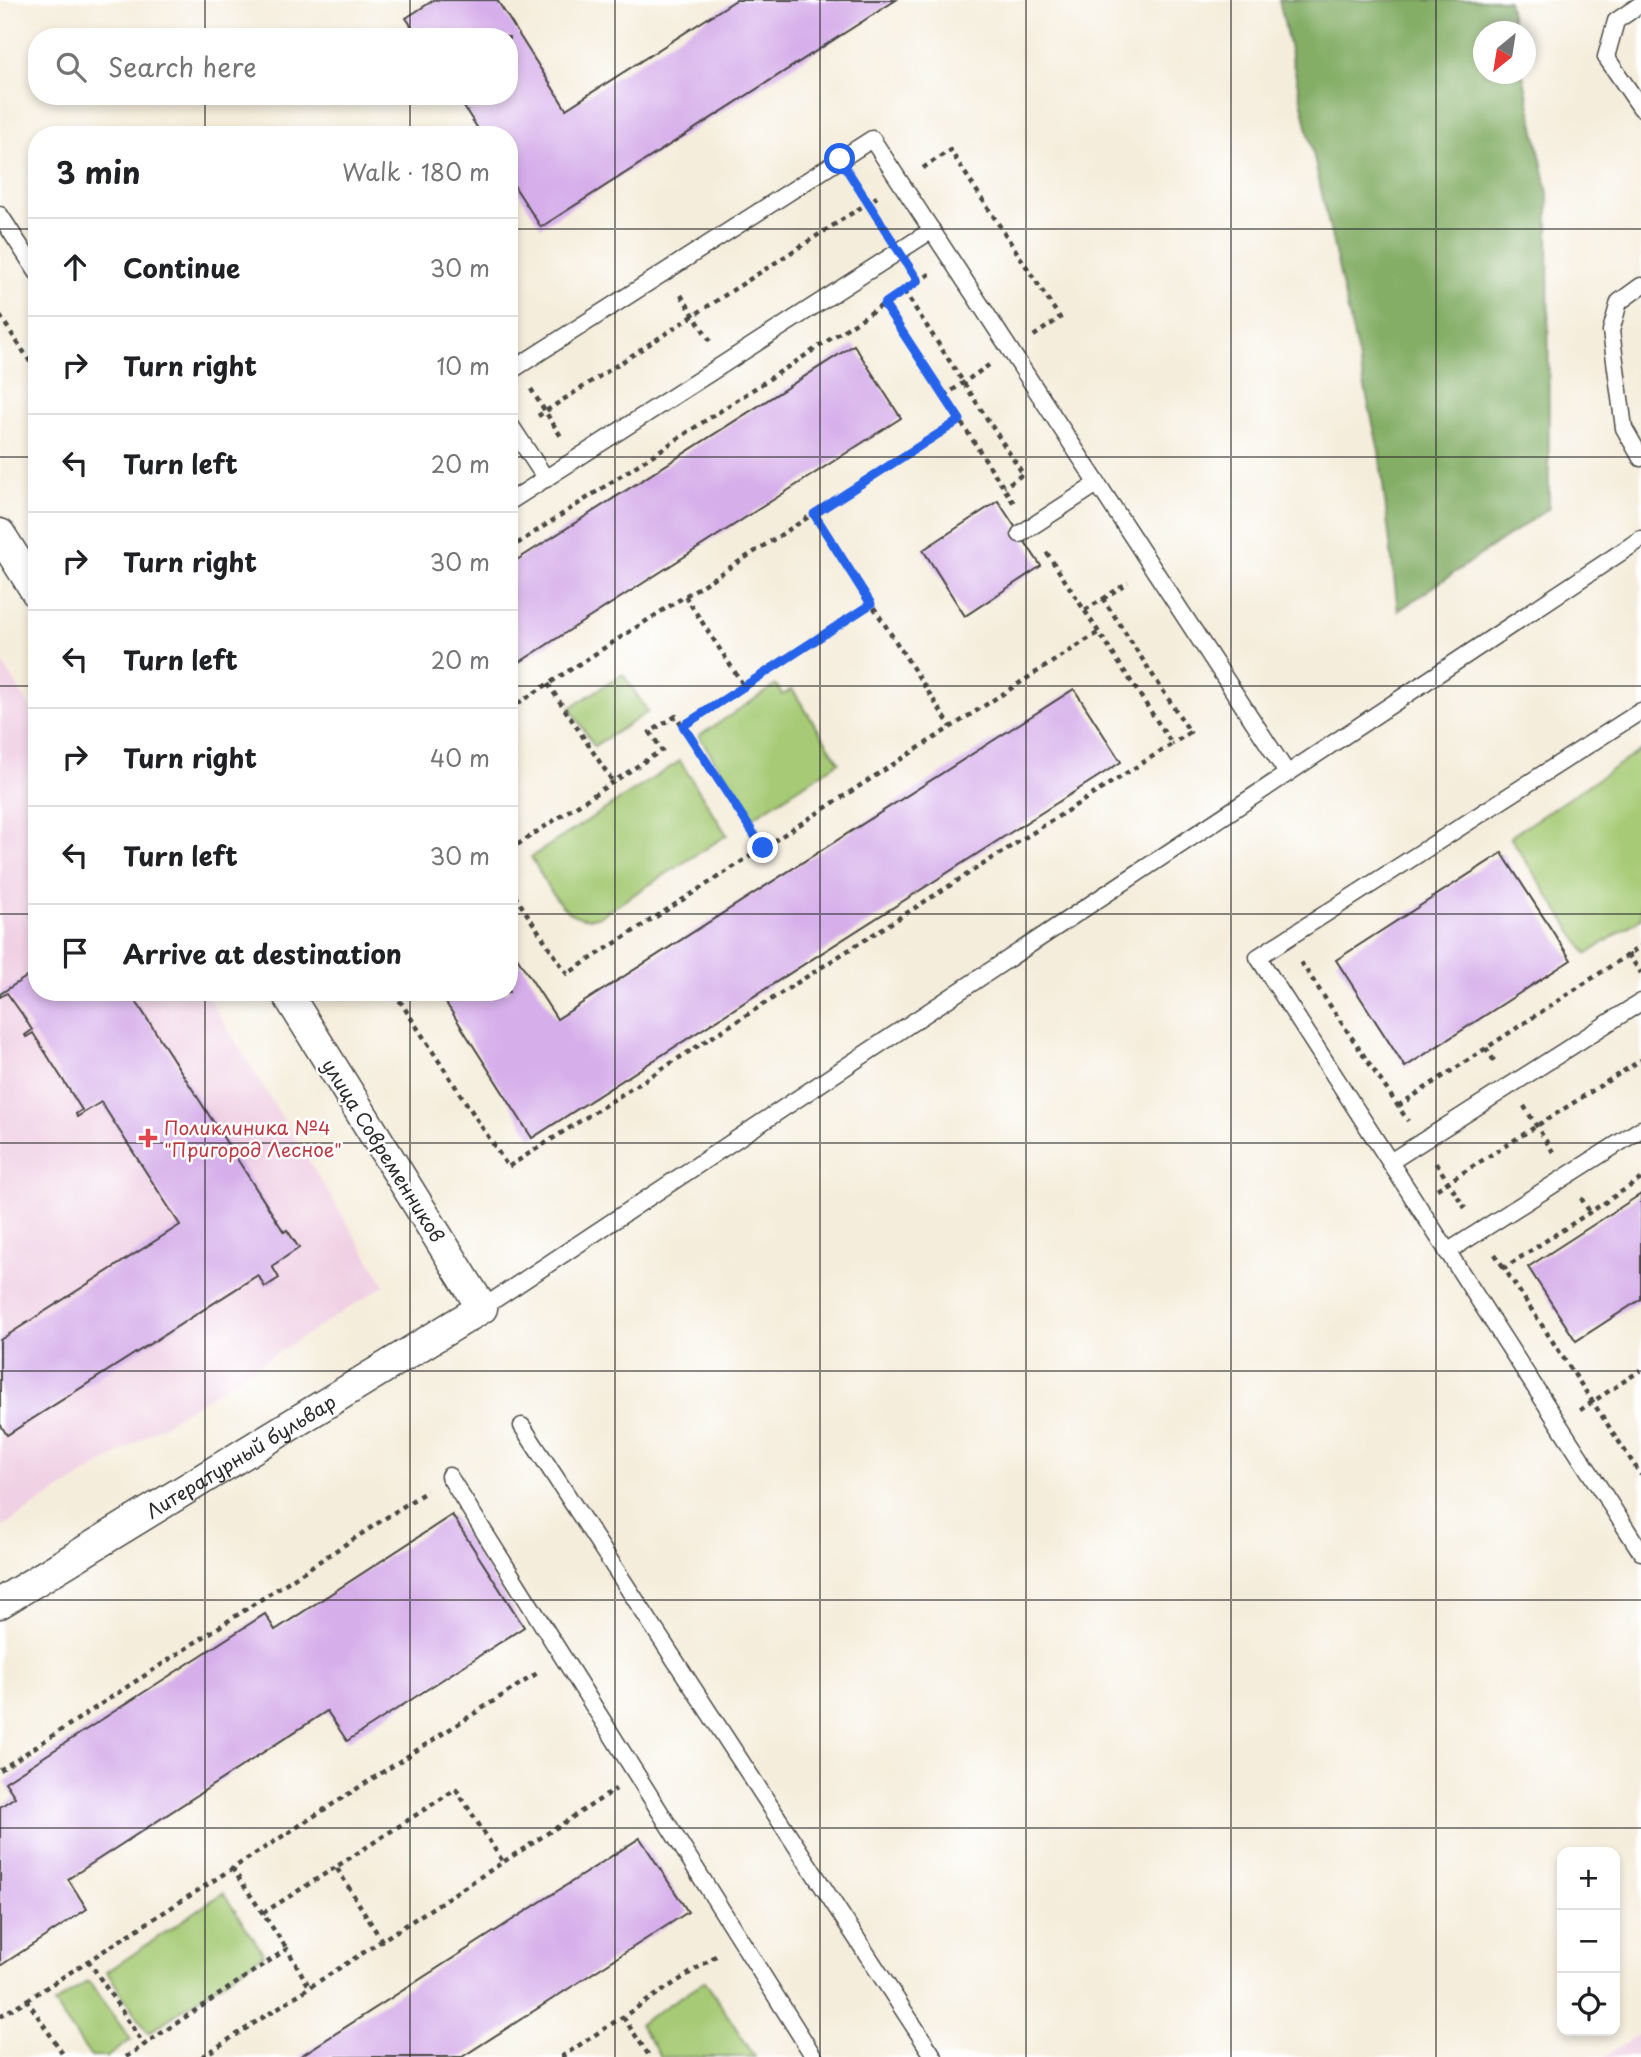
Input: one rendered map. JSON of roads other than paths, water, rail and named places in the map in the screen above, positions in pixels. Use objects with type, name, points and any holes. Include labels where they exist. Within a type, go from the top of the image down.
[{"type":"street","points":[[0,534],[28,579]]},
{"type":"street","name":"улица Современников","points":[[292,1001],[482,1308]]},
{"type":"street","name":"Литературный бульвар","points":[[0,1603],[482,1308]]},
{"type":"lane","points":[[1641,4],[1616,21],[1606,57],[1641,108]]},
{"type":"lane","points":[[518,367],[872,139],[1287,773]]},
{"type":"lane","points":[[0,215],[28,258]]},
{"type":"lane","points":[[518,496],[932,230]]},
{"type":"lane","points":[[1641,286],[1619,302],[1611,331],[1624,428],[1641,458]]},
{"type":"lane","points":[[518,437],[546,479]]},
{"type":"lane","points":[[1025,531],[1097,484]]},
{"type":"lane","points":[[482,1308],[1641,539]]},
{"type":"lane","points":[[1641,711],[1258,957],[1641,1552]]},
{"type":"lane","points":[[1390,1163],[1641,1002]]},
{"type":"lane","points":[[1447,1252],[1641,1129]]},
{"type":"lane","points":[[522,1426],[934,2057]]},
{"type":"lane","points":[[449,1476],[814,2057]]},
{"type":"place","name":"Поликлиника №4 \"Пригород Лесное\"","points":[[148,1138]]}]
